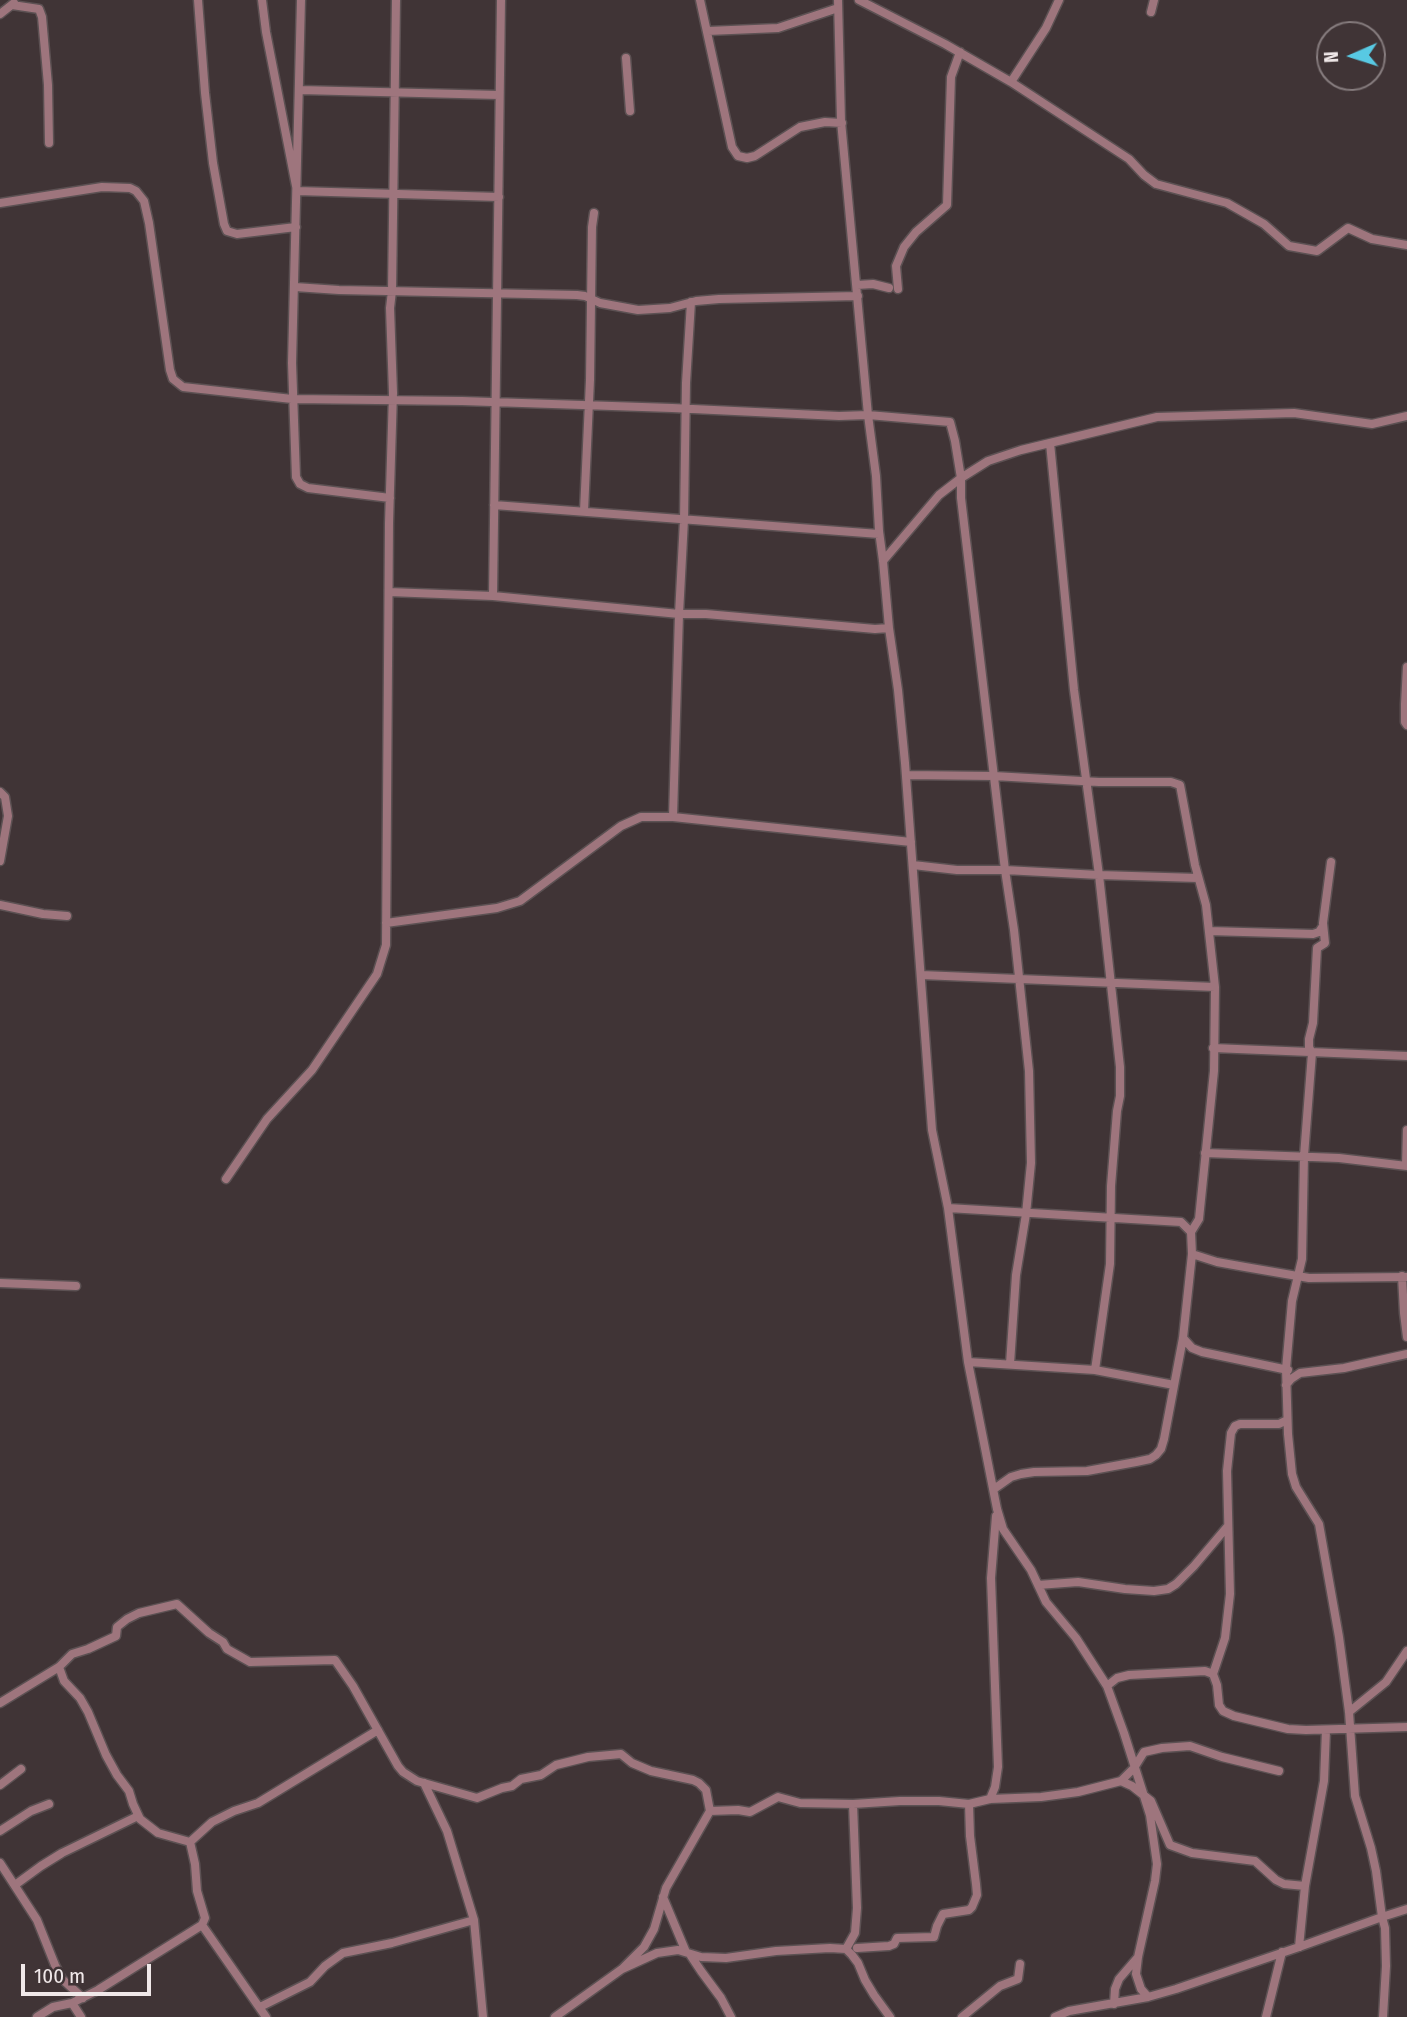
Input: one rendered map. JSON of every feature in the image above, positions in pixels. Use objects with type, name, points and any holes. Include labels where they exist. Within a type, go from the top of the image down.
[{"type":"street","points":[[198,0],[213,163],[227,231],[237,234],[296,228]]},
{"type":"street","points":[[262,0],[298,191]]},
{"type":"street","points":[[301,0],[292,399],[296,477],[300,484],[308,488],[390,498]]},
{"type":"street","points":[[226,1179],[267,1119],[312,1070],[377,974],[386,945],[393,401],[390,308],[396,0]]},
{"type":"street","points":[[493,596],[501,0]]},
{"type":"street","points":[[700,0],[732,147],[738,156],[755,156],[800,127],[825,122],[842,123]]},
{"type":"street","points":[[859,0],[960,52],[1011,82],[1129,159],[1156,184],[1227,204],[1264,225],[1289,246],[1317,251],[1348,228],[1372,239],[1407,245]]},
{"type":"street","points":[[1011,82],[1046,28],[1059,0]]},
{"type":"street","points":[[1151,12],[1154,0]]},
{"type":"street","points":[[0,15],[14,2],[39,9],[48,85],[49,143]]},
{"type":"street","points":[[708,32],[778,28],[838,4],[842,123],[868,415],[876,476],[879,534],[898,691],[932,1130],[948,1208],[968,1362],[1003,1529],[1027,1563],[1046,1602],[1076,1638],[1107,1686],[1150,1815],[1157,1864],[1138,1956],[1138,1982],[1147,1997]]},
{"type":"street","points":[[857,285],[873,284],[893,288],[896,266],[904,247],[916,232],[947,205],[951,77],[960,52]]},
{"type":"street","points":[[626,58],[630,111]]},
{"type":"street","points":[[300,90],[499,95]]},
{"type":"street","points":[[0,203],[102,187],[134,189],[147,209],[173,379],[178,384],[191,388],[292,399],[589,405],[868,415],[950,422],[961,478],[961,498],[1029,1071],[1031,1163],[1016,1275],[1010,1364]]},
{"type":"street","points":[[298,191],[499,197]]},
{"type":"street","points":[[584,511],[594,213]]},
{"type":"street","points":[[295,287],[577,295],[600,303],[638,310],[670,308],[691,302],[719,299],[858,296]]},
{"type":"street","points":[[673,817],[691,302]]},
{"type":"street","points":[[883,561],[939,495],[961,478],[988,461],[1049,443],[1157,417],[1294,413],[1372,424],[1407,416]]},
{"type":"street","points":[[1049,443],[1074,690],[1099,875],[1120,1067],[1110,1264],[1095,1370]]},
{"type":"street","points":[[495,505],[879,534]]},
{"type":"street","points":[[389,592],[493,596],[678,614],[889,628]]},
{"type":"street","points":[[1407,667],[1407,725]]},
{"type":"street","points":[[905,775],[1179,784],[1206,905],[1215,987],[1214,1071],[1199,1219],[1191,1232],[1192,1254],[1183,1338],[1161,1449],[1150,1458],[1087,1471],[1021,1474],[1011,1477],[994,1489]]},
{"type":"street","points":[[0,792],[5,797],[8,816],[0,861]]},
{"type":"street","points":[[386,923],[511,904],[633,820],[647,816],[911,842]]},
{"type":"street","points":[[1331,862],[1323,926],[1325,943],[1318,946],[1317,952],[1313,1023],[1309,1043],[1312,1053],[1304,1156],[1303,1247],[1302,1264],[1292,1301],[1286,1369],[1287,1420],[1292,1474],[1301,1496],[1319,1524],[1339,1637],[1356,1796],[1376,1871],[1385,1928],[1386,1966],[1382,2017]]},
{"type":"street","points":[[913,865],[957,870],[1198,878]]},
{"type":"street","points":[[0,905],[67,916]]},
{"type":"street","points":[[1209,932],[1313,934],[1319,932],[1323,926]]},
{"type":"street","points":[[921,975],[1215,987]]},
{"type":"street","points":[[1213,1048],[1407,1056]]},
{"type":"street","points":[[1205,1153],[1304,1156],[1407,1166],[1407,1130]]},
{"type":"street","points":[[948,1208],[1181,1222],[1191,1232]]},
{"type":"street","points":[[1192,1254],[1217,1262],[1298,1276],[1329,1279],[1405,1276],[1404,1313],[1407,1337]]},
{"type":"street","points":[[0,1283],[76,1286]]},
{"type":"street","points":[[1183,1338],[1192,1348],[1202,1352],[1300,1373],[1344,1368],[1407,1354]]},
{"type":"street","points":[[968,1362],[1095,1370],[1174,1385]]},
{"type":"street","points":[[1286,1385],[1300,1373]]},
{"type":"street","points":[[1287,1420],[1279,1424],[1240,1424],[1235,1426],[1231,1433],[1227,1471],[1230,1594],[1225,1639],[1213,1674],[1219,1705],[1223,1711],[1234,1716],[1288,1729],[1407,1727]]},
{"type":"street","points":[[990,1799],[998,1767],[991,1628],[991,1578],[997,1509]]},
{"type":"street","points":[[1038,1585],[1078,1582],[1125,1589],[1167,1589],[1194,1566],[1227,1527]]},
{"type":"street","points":[[0,1703],[59,1667],[72,1654],[116,1636],[117,1627],[127,1619],[139,1613],[177,1604],[227,1648],[250,1662],[335,1660],[403,1772],[424,1783],[477,1798],[512,1786],[521,1779],[541,1775],[556,1765],[588,1757],[621,1754],[632,1763],[651,1771],[693,1780],[706,1790],[710,1811],[663,1897],[654,1930],[643,1947],[622,1969]]},
{"type":"street","points":[[1349,1712],[1386,1682],[1407,1651]]},
{"type":"street","points":[[59,1667],[64,1681],[80,1698],[88,1712],[106,1755],[132,1797],[132,1804],[138,1816],[158,1833],[190,1842]]},
{"type":"street","points":[[1107,1686],[1117,1678],[1129,1675],[1205,1671],[1213,1674]]},
{"type":"street","points":[[190,1842],[212,1822],[258,1803],[378,1730]]},
{"type":"street","points":[[1299,1947],[1305,1886],[1321,1801],[1326,1730]]},
{"type":"street","points":[[710,1811],[750,1812],[778,1797],[800,1803],[939,1801],[969,1804],[990,1799],[1078,1792],[1121,1781],[1134,1768],[1144,1752],[1190,1746],[1279,1771]]},
{"type":"street","points":[[0,1785],[21,1769]]},
{"type":"street","points":[[1121,1781],[1151,1801],[1170,1845],[1192,1853],[1255,1861],[1276,1880],[1284,1884],[1305,1886]]},
{"type":"street","points":[[424,1783],[447,1831],[474,1920],[483,2017]]},
{"type":"street","points":[[0,1830],[31,1811],[49,1804]]},
{"type":"street","points":[[853,1804],[858,1963],[865,1980],[890,2017]]},
{"type":"street","points":[[856,1948],[889,1946],[894,1944],[897,1938],[934,1937],[943,1914],[969,1910],[972,1907],[977,1895],[969,1804]]},
{"type":"street","points":[[15,1885],[62,1853],[138,1816]]},
{"type":"street","points":[[37,2017],[53,2007],[83,1998],[202,1925],[205,1918],[204,1908],[197,1891],[190,1842]]},
{"type":"street","points":[[0,1863],[37,1920],[62,1979],[83,1998]]},
{"type":"street","points":[[663,1897],[689,1954],[721,1998],[731,2017]]},
{"type":"street","points":[[1055,2017],[1069,2011],[1114,2004],[1176,1989],[1407,1909]]},
{"type":"street","points":[[260,2007],[310,1982],[325,1966],[343,1953],[392,1943],[474,1920]]},
{"type":"street","points":[[202,1925],[266,2017]]},
{"type":"street","points":[[846,1949],[855,1933]]},
{"type":"street","points":[[555,2017],[622,1969],[657,1952],[678,1950],[689,1954],[726,1958],[808,1949],[846,1949],[858,1963]]},
{"type":"street","points":[[1266,2017],[1282,1952]]},
{"type":"street","points":[[1114,2004],[1119,1979],[1138,1956]]},
{"type":"street","points":[[962,2017],[1000,1986],[1018,1979],[1020,1964]]},
{"type":"street","points":[[72,2003],[81,2017]]}]
